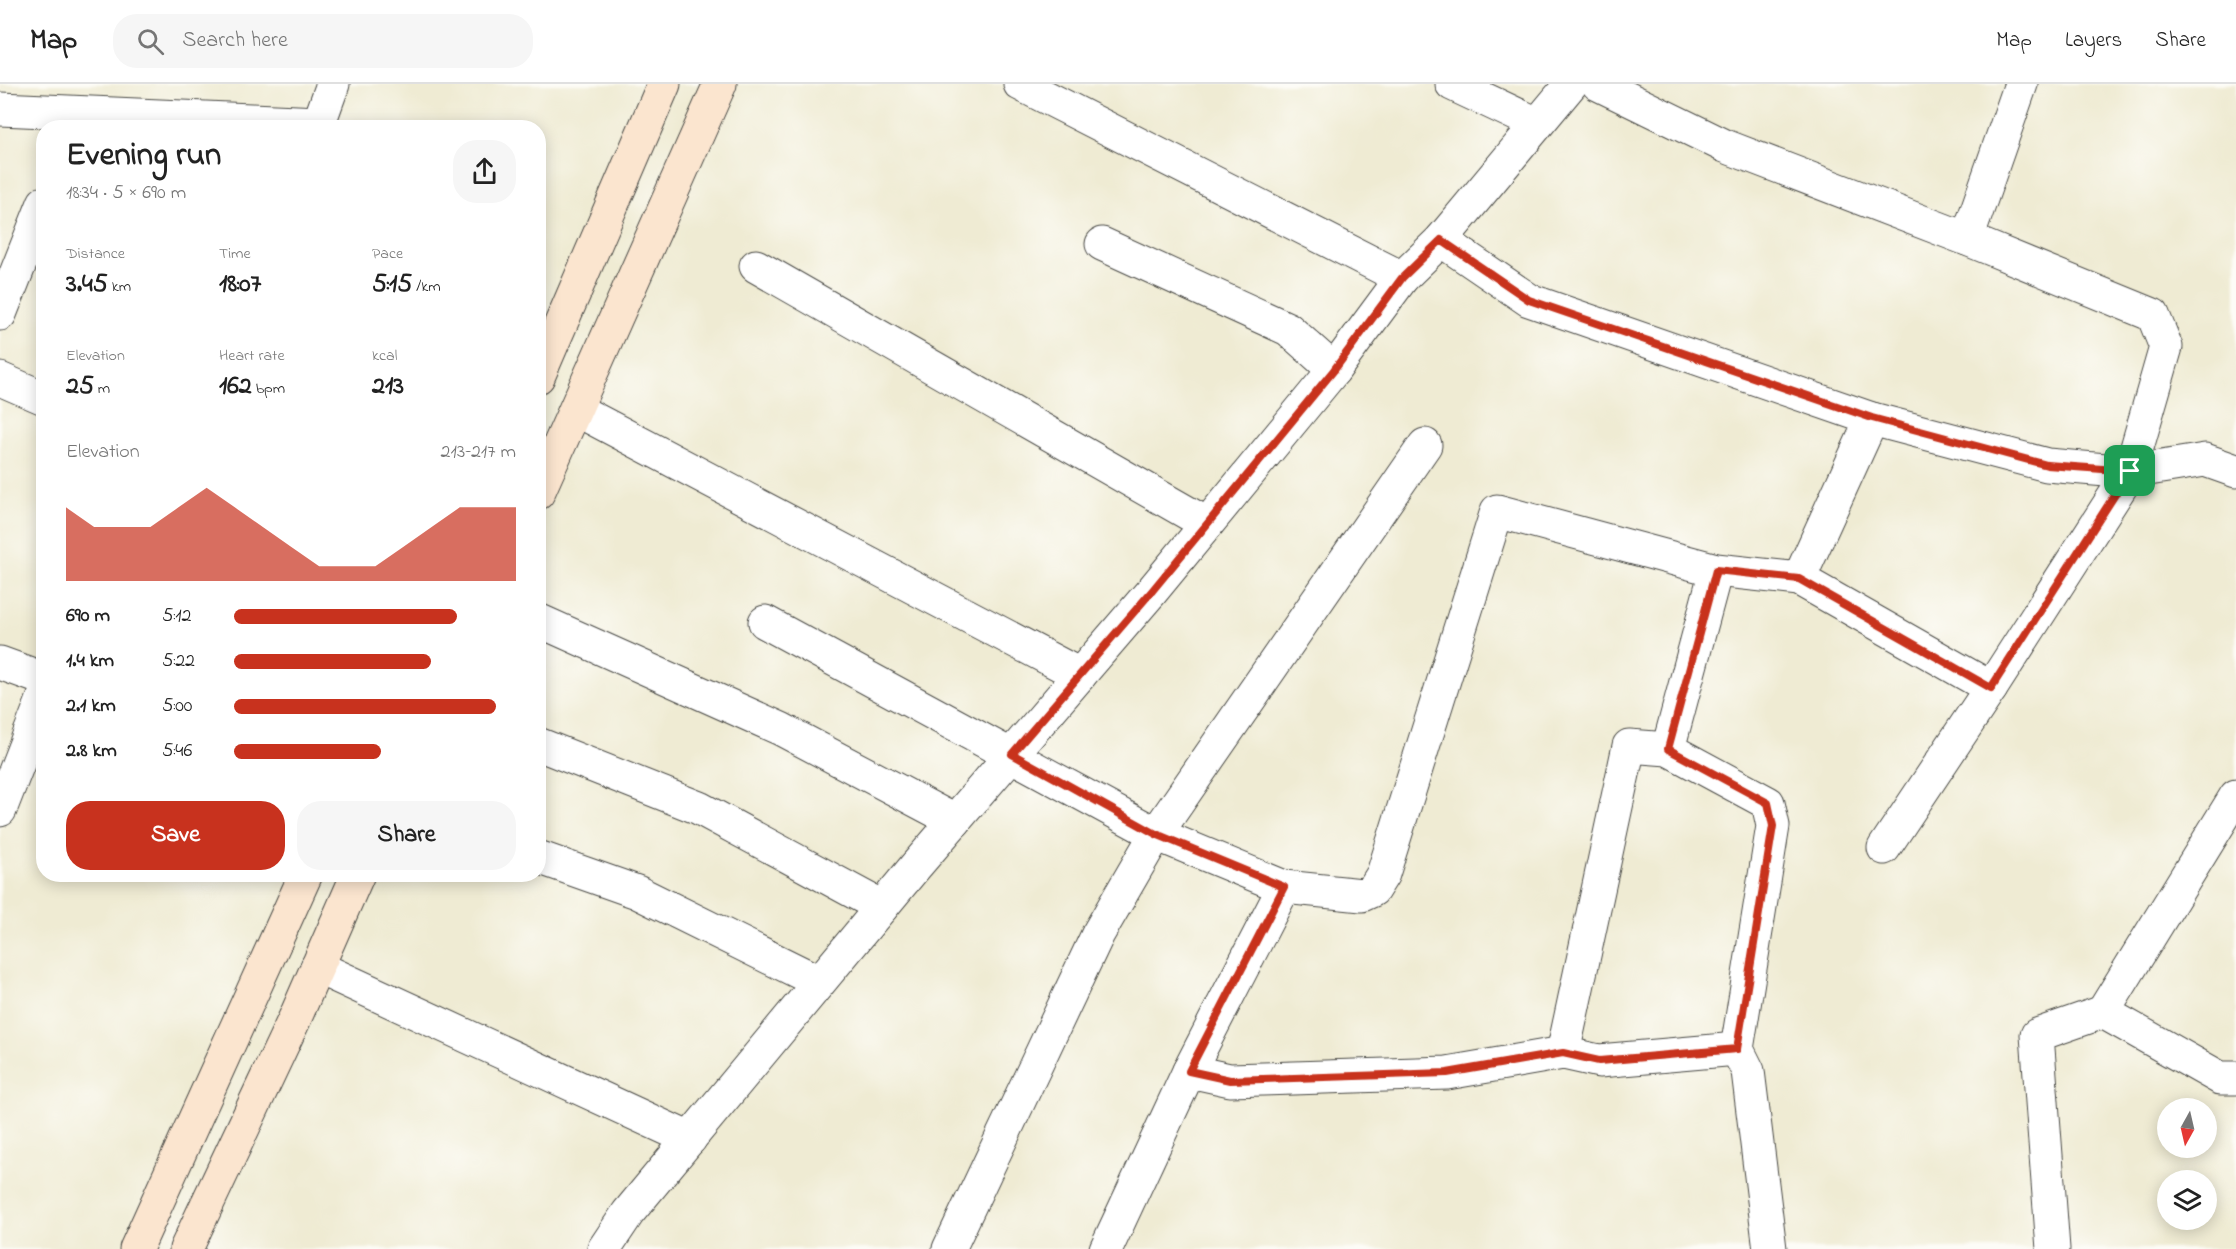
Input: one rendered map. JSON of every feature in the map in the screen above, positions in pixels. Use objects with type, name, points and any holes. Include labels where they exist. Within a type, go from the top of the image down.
[{"type":"street","points":[[320,120],[333,84]]},
{"type":"street","points":[[546,358],[664,84]]},
{"type":"street","points":[[546,476],[720,84]]},
{"type":"street","points":[[1020,84],[1402,278]]},
{"type":"street","points":[[1452,84],[1538,124]]},
{"type":"street","points":[[604,1249],[628,1214],[819,982],[1080,675],[1334,370],[1402,278],[1441,240],[1571,84]]},
{"type":"street","points":[[1598,84],[1725,146],[1967,239],[2153,315],[2166,346],[2130,471],[1991,688],[1884,848]]},
{"type":"street","points":[[1967,239],[2021,84]]},
{"type":"street","points":[[0,109],[76,120]]},
{"type":"street","points":[[1,308],[36,223]]},
{"type":"street","points":[[1441,240],[1529,300],[1872,418],[2047,465],[2130,471],[2205,460],[2236,471]]},
{"type":"street","points":[[1102,244],[1288,329],[1334,370]]},
{"type":"street","points":[[756,266],[1207,524]]},
{"type":"street","points":[[0,379],[36,395]]},
{"type":"street","points":[[577,410],[1080,675]]},
{"type":"street","points":[[1799,579],[1872,418]]},
{"type":"street","points":[[949,1249],[1098,934],[1156,834],[1425,445]]},
{"type":"street","points":[[765,622],[1156,834],[1284,887],[1362,895],[1373,890],[1383,874],[1497,511],[1716,570],[1799,579],[1991,688]]},
{"type":"street","points":[[1668,749],[1716,570]]},
{"type":"street","points":[[546,624],[781,729],[955,821]]},
{"type":"street","points":[[0,663],[36,676]]},
{"type":"street","points":[[0,810],[36,718]]},
{"type":"street","points":[[1563,1053],[1629,746],[1668,749],[1768,803],[1773,826],[1737,1049],[1748,1071],[1770,1249]]},
{"type":"street","points":[[546,747],[699,808],[882,907]]},
{"type":"street","points":[[2053,1249],[2037,1035],[2103,1012],[2236,796]]},
{"type":"street","points":[[546,860],[637,892],[819,982]]},
{"type":"street","points":[[136,1249],[302,882]]},
{"type":"street","points":[[186,1249],[354,882]]},
{"type":"street","points":[[1106,1249],[1189,1071],[1284,887]]},
{"type":"street","points":[[317,967],[690,1139]]},
{"type":"street","points":[[2103,1012],[2220,1078],[2236,1078]]},
{"type":"street","points":[[1189,1071],[1230,1080],[1447,1073],[1563,1053],[1599,1061],[1737,1049]]},
{"type":"route","points":[[1441,240],[1529,300],[1872,418],[2047,465],[2130,471],[1991,688],[1799,579],[1716,570],[1668,749],[1768,803],[1773,826],[1737,1049],[1599,1061],[1563,1053],[1447,1073],[1230,1080],[1189,1071],[1284,887],[1156,834],[1012,754],[1152,591],[1334,370],[1402,278],[1441,240]]}]
